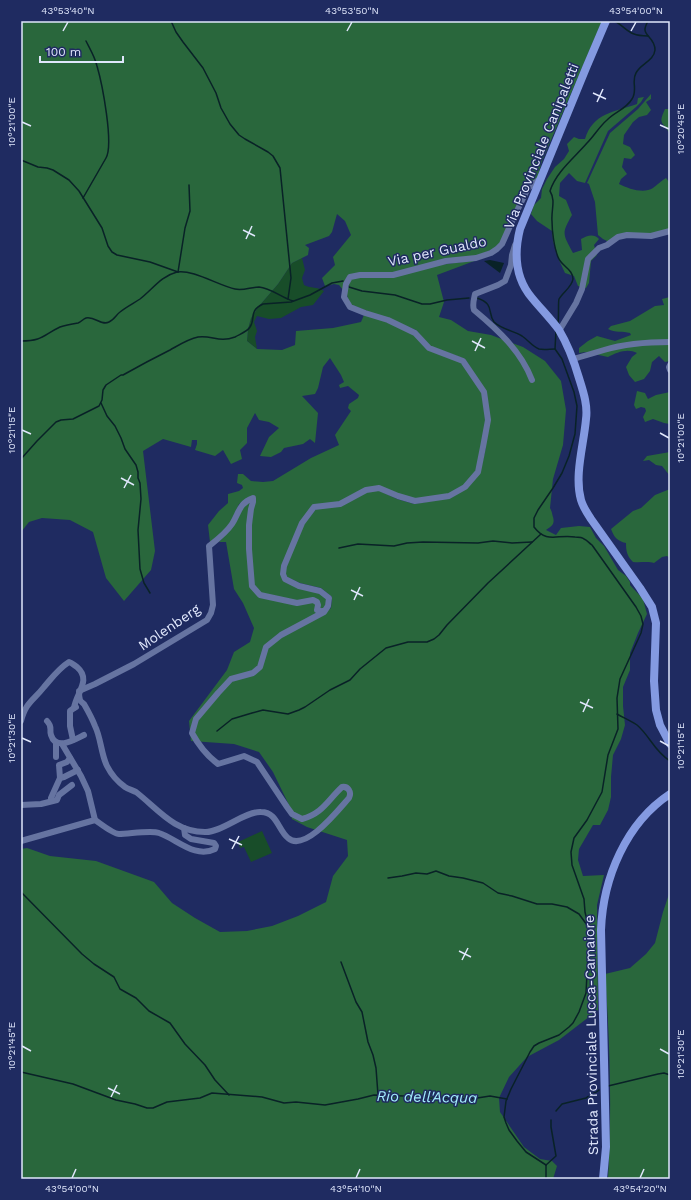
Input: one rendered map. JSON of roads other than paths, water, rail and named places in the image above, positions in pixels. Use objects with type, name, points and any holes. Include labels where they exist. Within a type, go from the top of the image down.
[{"type":"main road","name":"Via Provinciale Canipaletti","points":[[606,21],[524,217],[517,240],[516,260],[521,279],[527,292],[557,328],[573,359],[584,396],[586,418],[579,475],[579,491],[584,507],[652,607],[656,623],[654,681],[656,710],[660,724],[670,744]]},
{"type":"main road","name":"Strada Provinciale Lucca-Camaiore","points":[[603,1179],[606,1147],[601,941],[601,917],[603,904],[614,865],[627,840],[649,811],[670,794]]},
{"type":"street","name":"Via per Gualdo","points":[[324,612],[328,606],[329,598],[320,590],[299,586],[285,578],[283,574],[284,566],[302,523],[314,507],[340,504],[366,490],[379,488],[415,501],[449,496],[465,487],[478,472],[488,420],[484,392],[463,361],[429,348],[415,333],[402,326],[350,306],[344,297],[346,284],[350,277],[360,274],[393,275],[446,261],[476,258],[491,253],[502,244],[528,188],[541,178]]},
{"type":"street","points":[[557,328],[576,303],[582,289],[588,259],[599,248],[607,245],[618,237],[627,235],[651,236],[670,231]]},
{"type":"street","points":[[517,240],[514,248],[512,265],[505,280],[498,285],[476,294],[473,307],[474,310],[507,340],[525,364],[532,380]]},
{"type":"street","points":[[573,359],[620,346],[653,342],[670,342]]},
{"type":"street","points":[[670,365],[670,370]]},
{"type":"street","name":"Molenberg","points":[[79,691],[134,664],[206,620],[211,613],[213,605],[209,546],[223,535],[232,523],[241,506],[253,498],[249,525],[252,586],[260,595],[296,603],[312,600],[317,602],[317,610],[324,612]]},
{"type":"street","points":[[79,691],[80,699],[95,726],[106,764],[112,773],[125,786],[135,792],[171,822],[184,828],[210,832],[253,813],[262,812],[270,815],[277,821],[287,838],[299,841],[319,830],[331,818],[349,798],[349,790],[346,787],[342,787],[321,810],[312,816],[302,819],[292,814],[257,762],[244,756],[218,764],[208,757],[197,743],[192,733],[196,719],[231,680],[253,673],[260,667],[266,647],[281,635],[324,612]]},
{"type":"street","points":[[21,721],[27,706],[62,666],[68,662],[71,662],[83,674],[83,683],[74,703],[74,708]]},
{"type":"street","points":[[73,740],[70,726],[70,711],[83,704]]},
{"type":"street","points":[[47,721],[51,725],[52,736],[59,743],[78,770],[88,791],[95,820],[118,834],[158,832],[196,851],[208,852],[215,849],[216,846],[214,843],[191,839],[185,835],[184,828]]},
{"type":"street","points":[[59,743],[73,740],[84,735]]},
{"type":"street","points":[[56,757],[59,743]]},
{"type":"street","points":[[51,800],[60,778],[59,764],[67,762],[70,758]]},
{"type":"street","points":[[60,778],[78,770]]},
{"type":"street","points":[[21,805],[41,804],[51,800],[56,800],[59,795],[72,785]]},
{"type":"street","points":[[21,842],[95,820]]},
{"type":"waterway","points":[[171,21],[176,32],[203,68],[230,124],[239,135],[273,156],[280,168],[291,278],[288,299]]},
{"type":"waterway","points":[[615,21],[633,34],[648,36]]},
{"type":"waterway","points":[[558,323],[559,299],[571,285],[573,279],[571,273],[558,257],[555,249],[552,225],[553,198],[550,191],[556,178],[604,123],[627,105],[634,96],[634,79],[636,73],[650,60],[655,50],[652,40],[645,31],[648,21]]},
{"type":"waterway","points":[[83,198],[106,158],[109,140],[99,74],[95,59],[86,41]]},
{"type":"waterway","points":[[21,160],[38,167],[53,170],[69,180],[79,191],[102,228],[108,246],[112,252],[117,255],[150,262],[178,272]]},
{"type":"waterway","points":[[178,272],[185,228],[190,211],[189,185]]},
{"type":"waterway","points":[[21,341],[39,339],[60,327],[78,323],[86,318],[92,318],[103,323],[109,322],[122,310],[140,299],[161,280],[177,272],[198,275],[235,289],[241,290],[259,287],[272,291],[293,301]]},
{"type":"waterway","points":[[21,459],[56,422],[73,419],[99,406],[102,400],[103,390],[106,385],[121,375],[194,338],[207,337],[229,339],[235,337],[249,329],[252,324],[255,309],[263,304],[291,302],[310,295],[332,283],[343,281]]},
{"type":"waterway","points":[[348,285],[349,287],[362,291],[395,295],[422,304],[469,298]]},
{"type":"waterway","points":[[477,298],[483,300],[490,308],[492,318],[497,324],[522,336],[539,349],[555,349]]},
{"type":"waterway","points":[[546,1165],[526,1152],[509,1130],[504,1117],[506,1101],[534,1046],[559,1035],[573,1023],[586,993],[590,932],[585,912],[584,899],[572,865],[571,852],[574,838],[587,820],[602,792],[608,755],[618,729],[617,698],[620,679],[641,633],[643,624],[636,607],[592,545],[580,537],[548,537],[543,535],[534,527],[534,518],[538,510],[562,473],[569,456],[575,434],[577,406],[574,392],[562,359],[555,349],[556,330]]},
{"type":"waterway","points":[[101,403],[107,416],[115,426],[125,449],[136,465],[138,472],[141,499],[138,530],[140,569],[144,583],[150,593]]},
{"type":"waterway","points":[[217,731],[232,719],[263,710],[288,714],[299,710],[330,690],[350,680],[360,669],[386,648],[408,642],[427,642],[434,639],[488,583],[541,534]]},
{"type":"waterway","points":[[339,548],[358,544],[394,546],[423,542],[532,542]]},
{"type":"waterway","points":[[617,714],[637,725],[660,753],[670,761]]},
{"type":"waterway","points":[[388,878],[416,873],[427,874],[436,871],[449,876],[483,883],[498,893],[537,904],[552,904],[567,907],[579,914],[587,925]]},
{"type":"waterway","points":[[21,892],[82,954],[114,977],[120,989],[136,998],[149,1011],[170,1023],[185,1044],[205,1065],[215,1080],[229,1095]]},
{"type":"waterway","points":[[341,962],[356,1002],[362,1012],[368,1042],[376,1068],[378,1095]]},
{"type":"waterway","name":"Rio dell'Acqua","points":[[21,1072],[73,1084],[116,1100],[147,1108],[153,1108],[167,1102],[200,1098],[212,1093],[262,1097],[284,1103],[296,1102],[325,1105],[374,1095],[413,1095],[429,1098],[471,1099],[490,1096],[507,1099]]},
{"type":"waterway","points":[[608,1086],[658,1074],[664,1073],[670,1075]]},
{"type":"waterway","points":[[556,1111],[562,1104],[586,1098],[599,1090]]},
{"type":"waterway","points":[[546,1165],[556,1156],[551,1120]]},
{"type":"waterway","points":[[546,1165],[546,1179]]}]
